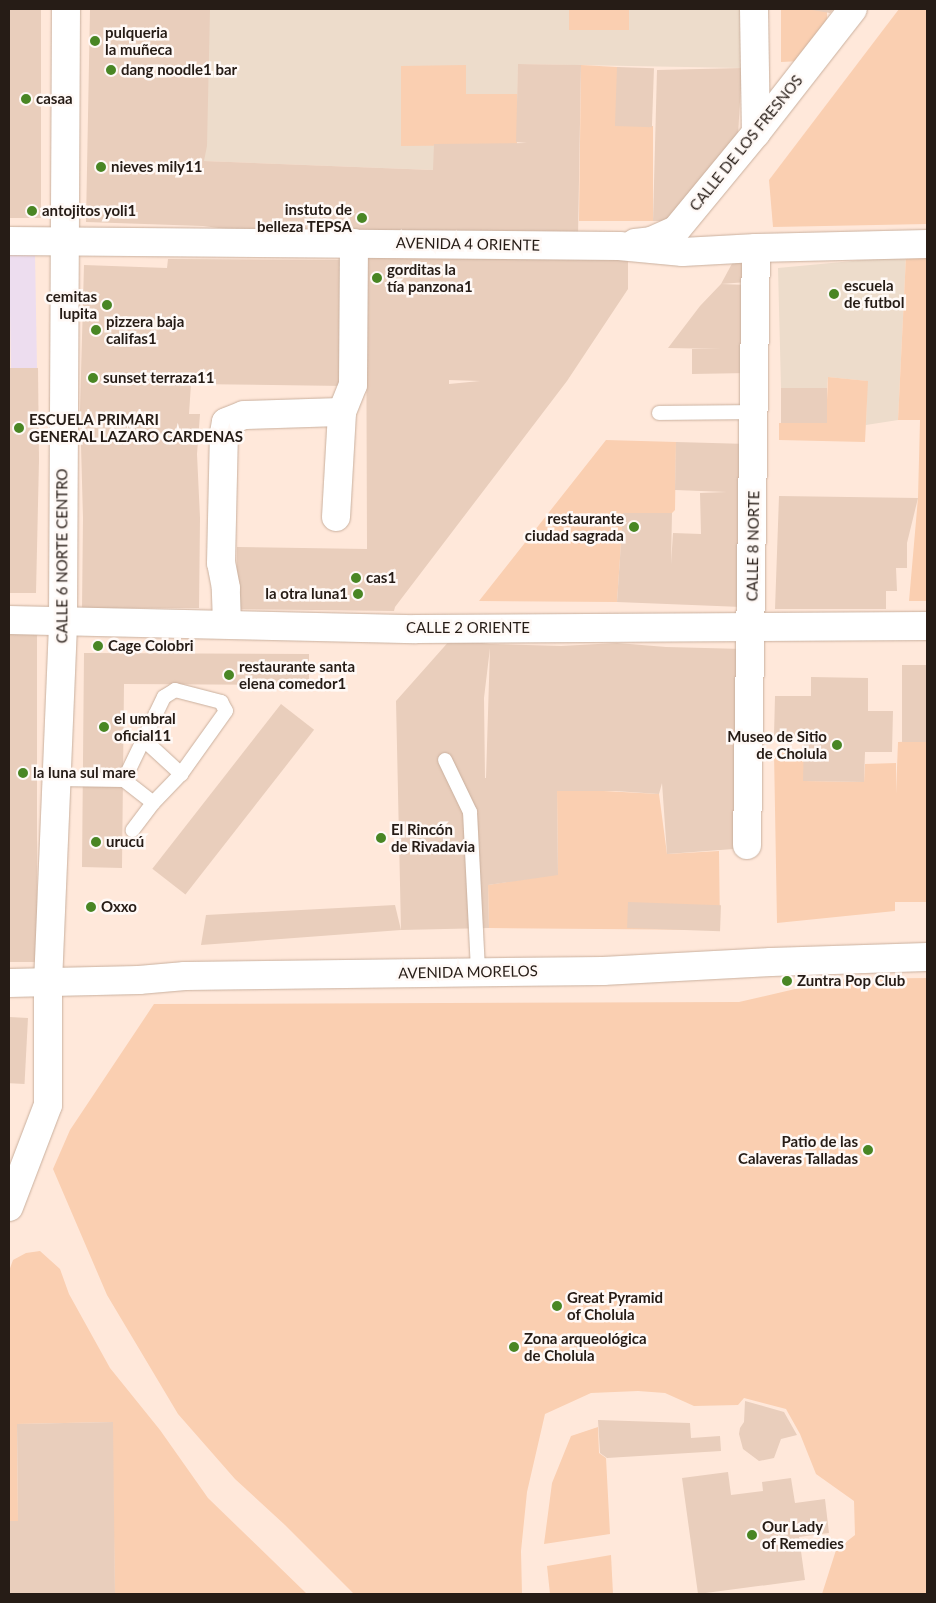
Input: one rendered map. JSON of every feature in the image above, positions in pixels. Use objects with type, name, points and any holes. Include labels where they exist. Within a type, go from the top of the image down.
[{"type":"street","name":"CALLE 6 NORTE CENTRO","points":[[9,1207],[48,1105],[48,983],[63,621],[66,9]]},
{"type":"street","points":[[754,9],[756,133]]},
{"type":"street","name":"CALLE DE LOS FRESNOS","points":[[619,246],[651,241],[676,230],[756,133],[853,9]]},
{"type":"street","name":"AVENIDA 4 ORIENTE","points":[[9,240],[619,246],[683,252],[756,248],[927,244]]},
{"type":"street","points":[[336,517],[342,412],[353,385],[354,243]]},
{"type":"street","name":"CALLE 8 NORTE","points":[[747,845],[752,626],[756,248]]},
{"type":"street","points":[[227,624],[226,588],[221,563],[224,433],[226,422],[244,415],[342,412]]},
{"type":"street","name":"CALLE 2 ORIENTE","points":[[9,620],[416,629],[927,626]]},
{"type":"street","name":"AVENIDA MORELOS","points":[[9,983],[138,980],[185,976],[603,971],[927,958]]},
{"type":"lane","points":[[659,413],[754,412]]},
{"type":"lane","points":[[124,780],[164,697],[175,690],[222,702],[226,711],[181,774],[153,803],[133,830]]},
{"type":"lane","points":[[144,739],[181,774]]},
{"type":"lane","points":[[445,760],[470,812],[478,972]]},
{"type":"lane","points":[[56,778],[124,780],[153,803]]},
{"type":"lane","points":[[872,959],[927,968]]},
{"type":"shaded area","points":[[207,9],[741,9],[742,68],[518,64],[517,145],[434,144],[434,170],[204,161]]},
{"type":"shaded area","points":[[569,9],[629,9],[629,30],[569,30]]},
{"type":"shaded area","points":[[781,9],[827,10],[827,35],[801,61],[781,62]]},
{"type":"shaded area","points":[[899,9],[927,9],[927,224],[773,227],[769,180]]},
{"type":"shaded area","points":[[466,65],[466,94],[517,94],[517,145],[401,146],[401,66]]},
{"type":"shaded area","points":[[581,65],[617,67],[617,126],[653,126],[653,221],[579,221]]},
{"type":"shaded area","points":[[9,253],[35,253],[37,368],[11,368]]},
{"type":"shaded area","points":[[906,256],[898,420],[866,425],[867,381],[828,377],[827,388],[781,388],[778,268]]},
{"type":"shaded area","points":[[906,256],[927,258],[927,601],[909,601],[918,498],[920,420],[898,420]]},
{"type":"shaded area","points":[[828,377],[868,381],[865,442],[779,440],[779,423],[826,423]]},
{"type":"shaded area","points":[[606,440],[676,442],[675,510],[672,513],[623,514],[617,602],[479,601]]},
{"type":"shaded area","points":[[927,741],[927,902],[895,902],[895,911],[777,923],[774,752],[804,751],[804,781],[864,782],[865,764],[896,763],[896,794],[898,742]]},
{"type":"shaded area","points":[[585,790],[659,794],[667,854],[719,851],[720,930],[489,928],[488,885],[558,874],[557,791]]},
{"type":"shaded area","points":[[927,978],[927,1594],[822,1594],[836,1550],[855,1535],[854,1501],[816,1474],[800,1434],[786,1409],[744,1398],[738,1405],[694,1406],[665,1393],[638,1391],[591,1393],[545,1414],[527,1492],[521,1551],[522,1594],[354,1594],[285,1525],[235,1479],[178,1414],[107,1295],[53,1169],[70,1130],[154,1004],[739,1002],[838,979]]},
{"type":"shaded area","points":[[40,1251],[60,1269],[69,1294],[110,1368],[160,1430],[208,1498],[307,1594],[115,1594],[112,1422],[17,1424],[18,1521],[9,1521],[9,1271],[13,1260],[26,1253]]},
{"type":"shaded area","points":[[598,1427],[599,1453],[606,1458],[610,1534],[544,1544],[552,1483],[571,1436]]},
{"type":"shaded area","points":[[611,1555],[613,1594],[550,1594],[547,1566]]},
{"type":"building","points":[[9,9],[41,9],[41,218],[9,218]]},
{"type":"building","points":[[90,9],[210,9],[207,146],[204,161],[433,170],[434,144],[527,143],[516,142],[518,64],[581,65],[578,237],[243,231],[203,226],[86,222]]},
{"type":"building","points":[[806,9],[834,9],[830,13]]},
{"type":"building","points":[[617,67],[654,68],[652,127],[615,126]]},
{"type":"building","points":[[742,68],[738,135],[674,221],[653,221],[657,70]]},
{"type":"building","points":[[366,254],[628,256],[628,289],[567,381],[395,607],[394,611],[236,609],[237,547],[367,549]],"holes":[[[449,380],[480,381],[449,384]]]},
{"type":"building","points":[[735,258],[745,258],[747,282],[721,284]]},
{"type":"building","points":[[168,259],[347,260],[345,386],[191,384],[189,414],[200,414],[197,454],[200,518],[199,608],[82,608],[83,518],[80,410],[84,265],[167,268]]},
{"type":"building","points":[[721,284],[747,285],[748,373],[692,374],[692,349],[722,349],[668,348],[700,306]]},
{"type":"building","points":[[9,368],[38,368],[39,460],[36,593],[9,593]]},
{"type":"building","points":[[781,388],[827,388],[827,423],[781,423]]},
{"type":"building","points":[[676,442],[748,444],[742,607],[617,602],[623,513],[672,513],[671,564],[673,533],[701,534],[700,493],[727,492],[675,490]]},
{"type":"building","points":[[779,496],[918,498],[907,543],[907,568],[896,568],[897,591],[886,591],[886,609],[775,609]]},
{"type":"building","points":[[9,631],[37,631],[37,962],[9,962]]},
{"type":"building","points":[[451,639],[490,644],[561,646],[617,643],[666,647],[744,649],[747,848],[667,854],[662,783],[659,794],[615,791],[557,791],[558,875],[488,885],[489,928],[401,930],[396,701]],"holes":[[[490,648],[486,778],[484,698]]]},
{"type":"building","points":[[84,653],[309,654],[309,685],[124,684],[122,868],[82,867]]},
{"type":"building","points":[[902,665],[927,665],[927,742],[902,742]]},
{"type":"building","points":[[811,677],[868,678],[868,711],[893,711],[892,752],[865,752],[864,782],[803,781],[804,737],[774,736],[775,696],[811,696]]},
{"type":"building","points":[[281,704],[314,730],[185,895],[152,869]]},
{"type":"building","points":[[628,902],[721,905],[720,931],[627,928]]},
{"type":"building","points":[[395,905],[401,930],[201,945],[206,915]]},
{"type":"building","points":[[9,1017],[28,1018],[25,1084],[9,1083]]},
{"type":"building","points":[[745,1401],[784,1412],[797,1435],[781,1439],[774,1458],[759,1461],[743,1449],[739,1434],[744,1422]]},
{"type":"building","points":[[598,1420],[690,1423],[691,1438],[720,1436],[721,1451],[607,1458],[600,1453]]},
{"type":"building","points":[[113,1422],[115,1594],[9,1594],[9,1521],[18,1521],[17,1424]]},
{"type":"building","name":"Our Lady of Remedies","points":[[728,1472],[731,1495],[763,1491],[762,1482],[791,1478],[795,1503],[825,1499],[829,1533],[799,1537],[805,1580],[698,1594],[682,1478]]},
{"type":"place","name":"pulqueria la muñeca","points":[[95,41]]},
{"type":"place","name":"dang noodle1 bar","points":[[111,70]]},
{"type":"place","name":"casaa","points":[[26,99]]},
{"type":"place","name":"nieves mily11","points":[[101,167]]},
{"type":"place","name":"antojitos yoli1","points":[[32,211]]},
{"type":"place","name":"instuto de belleza TEPSA","points":[[362,218]]},
{"type":"place","name":"gorditas la tía panzona1","points":[[377,278]]},
{"type":"place","name":"escuela de futbol","points":[[834,294]]},
{"type":"place","name":"cemitas lupita","points":[[107,305]]},
{"type":"place","name":"pizzera baja califas1","points":[[96,330]]},
{"type":"place","name":"sunset terraza11","points":[[93,378]]},
{"type":"place","name":"ESCUELA PRIMARI GENERAL LAZARO CARDENAS","points":[[19,428]]},
{"type":"place","name":"restaurante ciudad sagrada","points":[[634,527]]},
{"type":"place","name":"cas1","points":[[356,578]]},
{"type":"place","name":"la otra luna1","points":[[358,594]]},
{"type":"place","name":"Cage Colobri","points":[[98,646]]},
{"type":"place","name":"restaurante santa elena comedor1","points":[[229,675]]},
{"type":"place","name":"el umbral oficial11","points":[[104,727]]},
{"type":"place","name":"Museo de Sitio de Cholula","points":[[837,745]]},
{"type":"place","name":"la luna sul mare","points":[[23,773]]},
{"type":"place","name":"El Rincón de Rivadavia","points":[[381,838]]},
{"type":"place","name":"urucú","points":[[96,842]]},
{"type":"place","name":"Oxxo","points":[[91,907]]},
{"type":"place","name":"Zuntra Pop Club","points":[[787,981]]},
{"type":"place","name":"Patio de las Calaveras Talladas","points":[[868,1150]]},
{"type":"place","name":"Great Pyramid of Cholula","points":[[557,1306]]},
{"type":"place","name":"Zona arqueológica de Cholula","points":[[514,1347]]},
{"type":"place","name":"Our Lady of Remedies","points":[[752,1535]]}]
